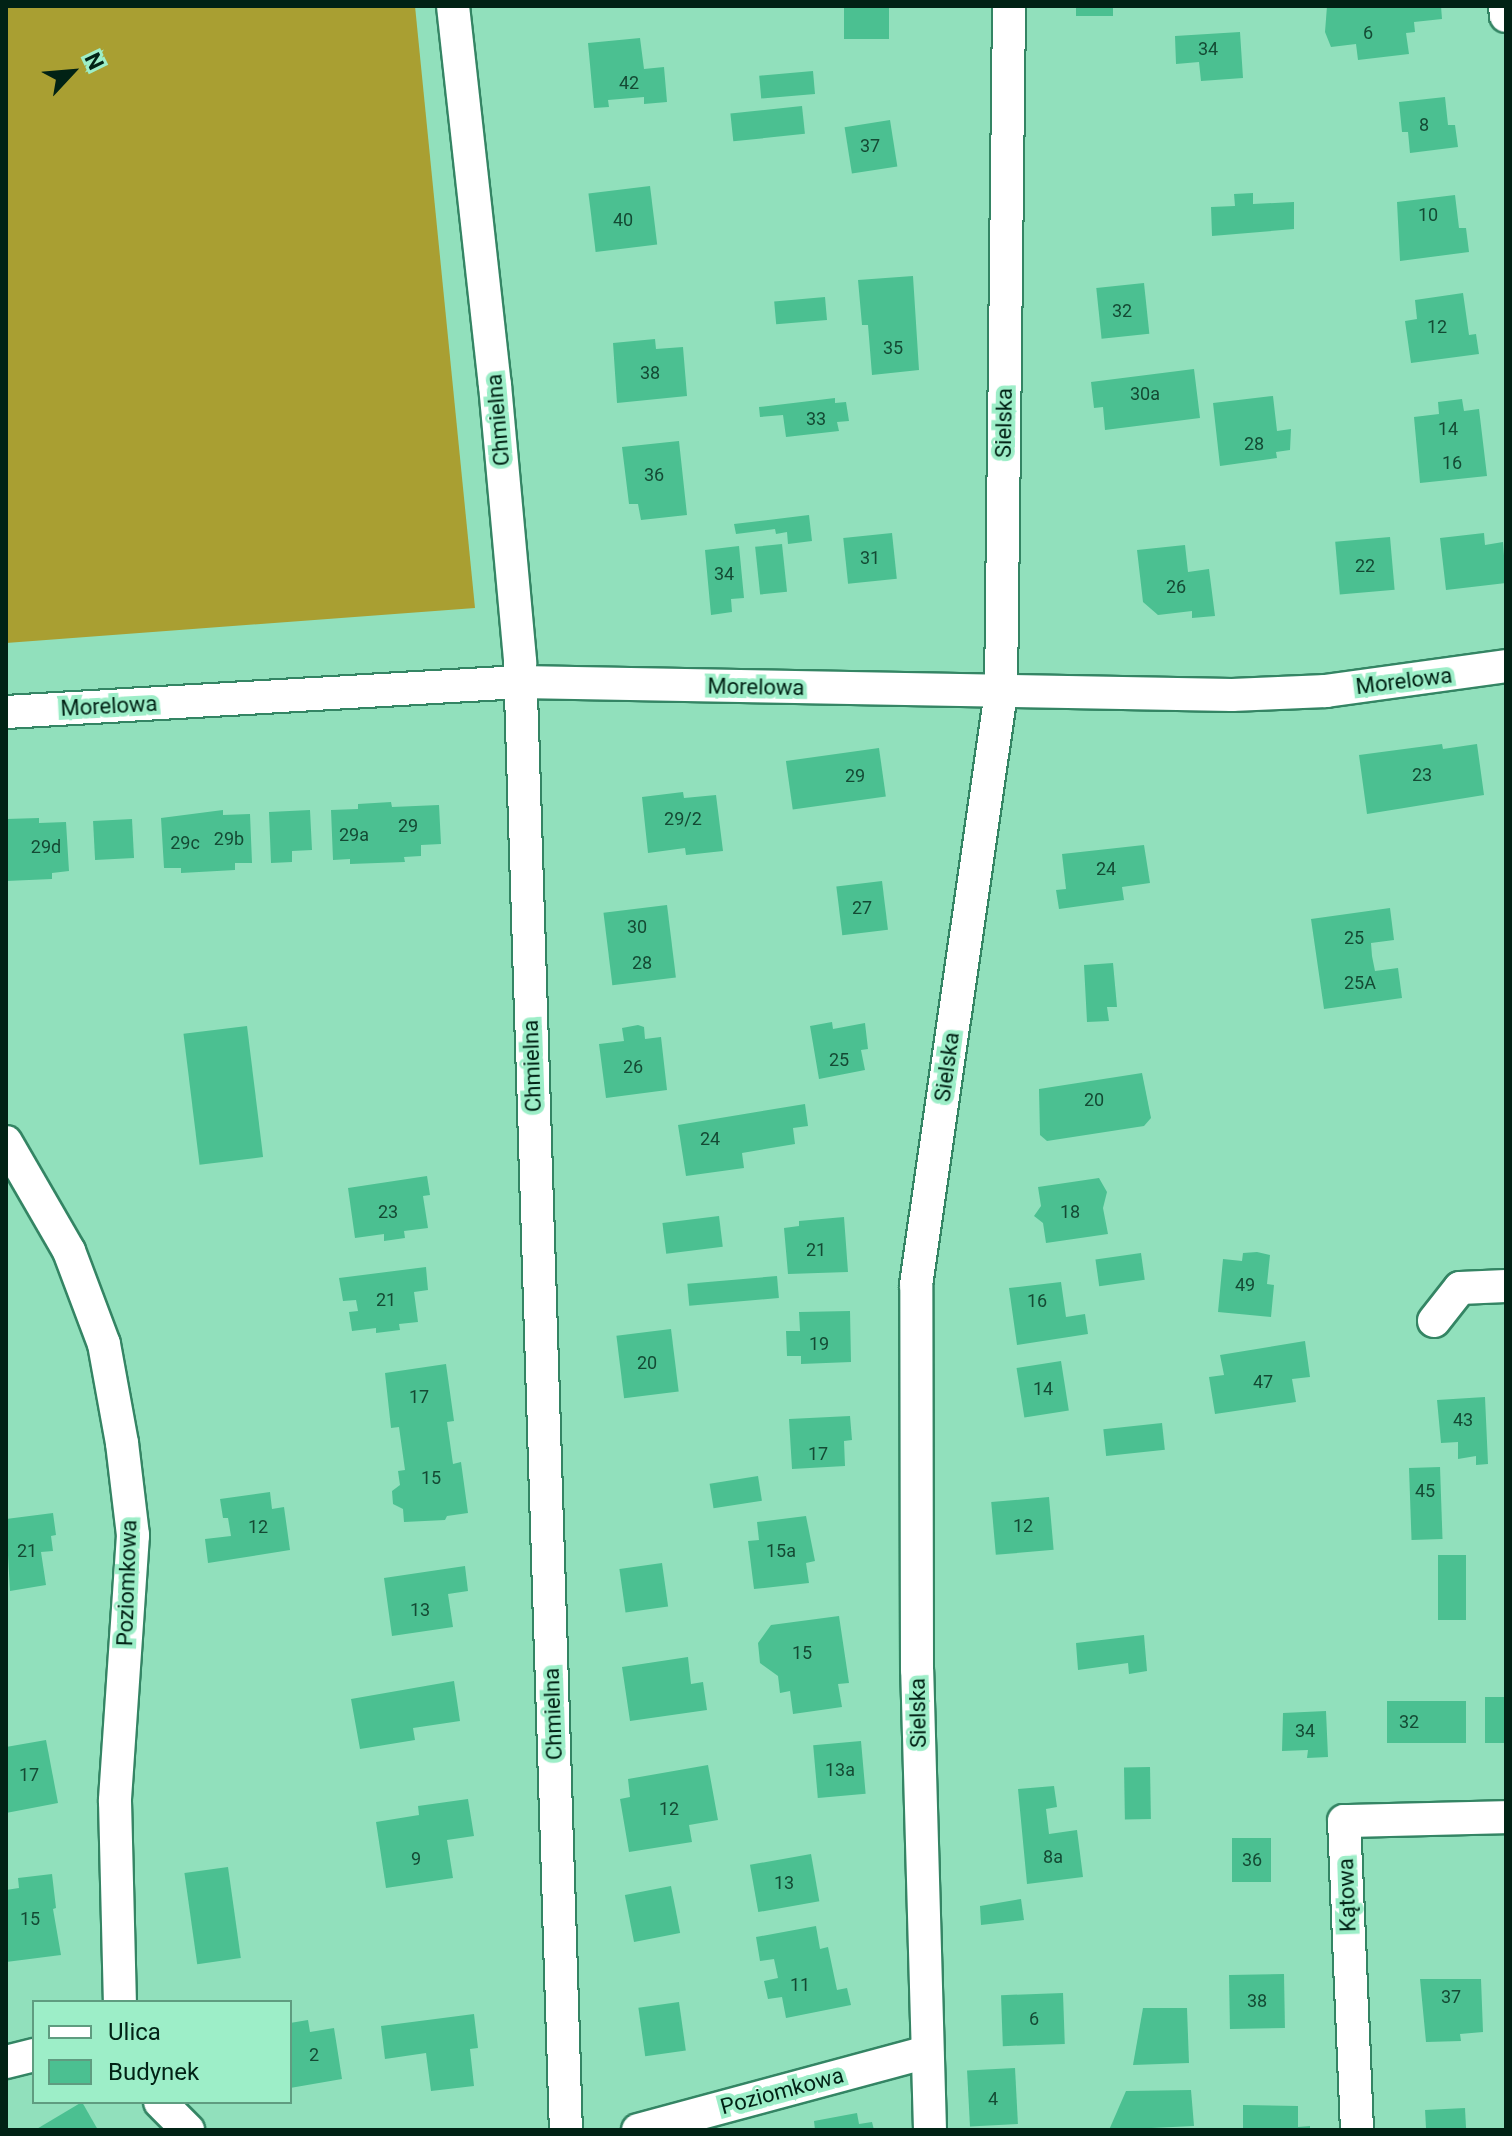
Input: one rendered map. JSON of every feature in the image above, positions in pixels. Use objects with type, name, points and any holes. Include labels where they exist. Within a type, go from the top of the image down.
[{"type":"street","name":"Chmielna","points":[[453,6],[495,385],[520,682],[566,2130]]},
{"type":"street","name":"Sielska","points":[[930,2130],[917,1670],[916,1285],[1001,692],[1009,6]]},
{"type":"street","points":[[1505,6],[1506,16]]},
{"type":"street","name":"Morelowa","points":[[6,712],[520,682],[1232,695],[1326,691],[1506,666]]},
{"type":"street","name":"Poziomkowa","points":[[6,1142],[69,1251],[104,1344],[122,1443],[133,1535],[115,1801],[120,2000]]},
{"type":"street","points":[[1434,1321],[1460,1288],[1506,1286]]},
{"type":"street","name":"Kątowa","points":[[1357,2130],[1344,1821],[1506,1817]]},
{"type":"street","name":"Poziomkowa","points":[[638,2130],[927,2052]]},
{"type":"street","points":[[6,2062],[32,2056]]},
{"type":"street","points":[[162,2104],[188,2130]]},
{"type":"shaded area","points":[[6,6],[415,6],[475,608],[6,643]]},
{"type":"building","points":[[844,6],[889,6],[889,39],[844,39]]},
{"type":"building","points":[[1076,6],[1113,6],[1113,16],[1076,16]]},
{"type":"building","points":[[1327,6],[1441,6],[1442,19],[1414,22],[1415,32],[1406,33],[1409,54],[1358,60],[1356,44],[1331,47],[1325,32]]},
{"type":"building","points":[[1240,32],[1243,78],[1201,81],[1199,62],[1176,64],[1175,36]]},
{"type":"building","points":[[640,38],[644,69],[664,67],[667,102],[644,104],[644,97],[608,100],[609,107],[594,108],[588,43]]},
{"type":"building","points":[[813,71],[815,94],[761,99],[759,76]]},
{"type":"building","points":[[1445,97],[1448,125],[1455,125],[1458,147],[1410,153],[1408,132],[1402,132],[1399,102]]},
{"type":"building","points":[[802,106],[805,134],[733,141],[730,114]]},
{"type":"building","points":[[890,120],[897,166],[852,174],[845,127]]},
{"type":"building","points":[[650,186],[657,245],[596,252],[588,194]]},
{"type":"building","points":[[1253,193],[1253,204],[1294,202],[1294,229],[1212,236],[1211,207],[1235,206],[1234,194]]},
{"type":"building","points":[[1455,195],[1459,228],[1466,228],[1469,252],[1400,261],[1397,202]]},
{"type":"building","points":[[913,276],[919,370],[872,375],[868,325],[862,325],[858,280]]},
{"type":"building","points":[[1144,283],[1149,334],[1102,339],[1096,288]]},
{"type":"building","points":[[1463,293],[1469,335],[1476,334],[1479,354],[1411,363],[1405,321],[1417,319],[1415,300]]},
{"type":"building","points":[[825,297],[827,320],[776,324],[774,301]]},
{"type":"building","points":[[655,339],[656,349],[683,347],[687,396],[617,403],[613,343]]},
{"type":"building","points":[[1194,369],[1200,418],[1105,430],[1103,407],[1094,408],[1091,382]]},
{"type":"building","points":[[1273,396],[1277,431],[1291,429],[1290,450],[1276,452],[1277,458],[1220,466],[1213,403]]},
{"type":"building","points":[[835,398],[835,403],[846,402],[849,421],[837,422],[839,431],[786,437],[783,415],[760,417],[759,407]]},
{"type":"building","points":[[1462,399],[1464,411],[1479,409],[1487,476],[1420,483],[1414,417],[1439,414],[1438,402]]},
{"type":"building","points":[[679,441],[687,515],[641,520],[638,504],[629,504],[622,447]]},
{"type":"building","points":[[809,515],[812,541],[788,544],[787,532],[776,534],[775,529],[736,534],[734,524]]},
{"type":"building","points":[[892,533],[897,579],[848,584],[843,538]]},
{"type":"building","points":[[1484,533],[1485,545],[1503,542],[1506,583],[1446,590],[1440,538]]},
{"type":"building","points":[[1390,537],[1395,590],[1340,595],[1335,542]]},
{"type":"building","points":[[782,544],[787,592],[760,595],[755,547]]},
{"type":"building","points":[[1185,545],[1188,572],[1209,569],[1215,616],[1192,618],[1192,611],[1158,615],[1143,602],[1137,550]]},
{"type":"building","points":[[739,546],[744,598],[731,599],[732,612],[711,615],[705,550]]},
{"type":"building","points":[[1442,744],[1443,749],[1477,744],[1484,795],[1367,814],[1359,755]]},
{"type":"building","points":[[879,748],[886,797],[793,810],[786,761]]},
{"type":"building","points":[[683,792],[684,798],[716,795],[723,851],[686,855],[685,848],[648,853],[642,797]]},
{"type":"building","points":[[391,802],[392,807],[439,805],[441,844],[421,845],[421,856],[404,857],[405,862],[350,864],[350,859],[333,860],[331,810],[358,809],[358,804]]},
{"type":"building","points":[[223,810],[223,815],[250,814],[252,863],[235,863],[235,870],[181,873],[181,868],[164,868],[161,818]]},
{"type":"building","points":[[310,810],[312,850],[292,851],[292,862],[271,863],[269,812]]},
{"type":"building","points":[[39,818],[39,823],[66,822],[69,871],[52,873],[52,879],[6,881],[6,819]]},
{"type":"building","points":[[132,819],[134,858],[95,860],[93,821]]},
{"type":"building","points":[[1144,845],[1150,883],[1122,887],[1124,900],[1059,909],[1056,890],[1066,889],[1062,854]]},
{"type":"building","points":[[882,881],[888,930],[842,935],[836,887]]},
{"type":"building","points":[[667,905],[676,977],[612,985],[603,913]]},
{"type":"building","points":[[1390,908],[1394,940],[1371,943],[1372,956],[1375,971],[1398,968],[1402,998],[1324,1009],[1311,919]]},
{"type":"building","points":[[1113,963],[1117,1007],[1107,1007],[1109,1021],[1087,1022],[1084,965]]},
{"type":"building","points":[[832,1022],[833,1029],[865,1023],[868,1049],[861,1050],[865,1070],[819,1079],[810,1026]]},
{"type":"building","points":[[247,1026],[263,1157],[200,1165],[183,1034]]},
{"type":"building","points":[[644,1027],[645,1039],[661,1037],[667,1090],[606,1098],[599,1044],[624,1041],[622,1028]]},
{"type":"building","points":[[1142,1073],[1151,1118],[1144,1126],[1047,1141],[1040,1135],[1039,1089]]},
{"type":"building","points":[[805,1104],[808,1126],[793,1128],[795,1144],[742,1153],[744,1168],[686,1176],[678,1125]]},
{"type":"building","points":[[427,1176],[430,1195],[423,1196],[428,1228],[404,1231],[405,1238],[384,1241],[384,1234],[355,1238],[348,1188]]},
{"type":"building","points":[[1099,1178],[1107,1192],[1103,1208],[1108,1234],[1046,1243],[1043,1223],[1034,1216],[1041,1206],[1038,1187]]},
{"type":"building","points":[[719,1216],[723,1247],[666,1254],[662,1223]]},
{"type":"building","points":[[844,1217],[848,1272],[788,1274],[784,1228],[799,1226],[799,1221]]},
{"type":"building","points":[[1141,1253],[1145,1280],[1099,1286],[1095,1259]]},
{"type":"building","points":[[1243,1253],[1270,1255],[1267,1284],[1274,1285],[1271,1317],[1218,1312],[1223,1259],[1242,1261]]},
{"type":"building","points":[[426,1267],[428,1290],[414,1292],[418,1322],[399,1324],[400,1330],[376,1333],[376,1328],[352,1331],[349,1312],[358,1311],[356,1300],[343,1301],[339,1278]]},
{"type":"building","points":[[777,1276],[779,1298],[689,1306],[687,1284]]},
{"type":"building","points":[[1061,1282],[1066,1317],[1085,1314],[1088,1334],[1017,1345],[1009,1288]]},
{"type":"building","points":[[850,1311],[851,1362],[801,1364],[801,1356],[787,1356],[786,1331],[800,1331],[799,1312]]},
{"type":"building","points":[[671,1329],[679,1392],[624,1398],[616,1336]]},
{"type":"building","points":[[1305,1341],[1310,1377],[1292,1379],[1296,1402],[1215,1414],[1209,1377],[1224,1375],[1220,1355]]},
{"type":"building","points":[[1061,1361],[1069,1410],[1024,1417],[1017,1368]]},
{"type":"building","points":[[446,1364],[454,1421],[447,1422],[453,1464],[461,1462],[468,1513],[447,1516],[445,1520],[404,1522],[403,1509],[393,1504],[392,1491],[400,1485],[398,1471],[405,1470],[399,1427],[391,1428],[385,1373]]},
{"type":"building","points":[[1485,1397],[1488,1464],[1476,1465],[1476,1456],[1458,1459],[1458,1442],[1441,1443],[1437,1400]]},
{"type":"building","points":[[850,1416],[852,1440],[844,1441],[845,1466],[792,1469],[789,1419]]},
{"type":"building","points":[[1162,1423],[1165,1450],[1106,1456],[1103,1429]]},
{"type":"building","points":[[1440,1467],[1443,1539],[1412,1540],[1409,1468]]},
{"type":"building","points":[[758,1476],[762,1501],[714,1508],[710,1484]]},
{"type":"building","points":[[270,1492],[272,1509],[284,1507],[290,1550],[208,1563],[205,1539],[231,1536],[228,1518],[223,1518],[220,1499]]},
{"type":"building","points":[[1049,1497],[1054,1550],[996,1555],[991,1502]]},
{"type":"building","points":[[53,1513],[56,1535],[51,1536],[53,1551],[41,1552],[46,1585],[10,1591],[6,1519]]},
{"type":"building","points":[[806,1516],[815,1561],[806,1563],[809,1583],[754,1589],[748,1541],[759,1540],[757,1522]]},
{"type":"building","points":[[1438,1555],[1466,1555],[1466,1620],[1438,1620]]},
{"type":"building","points":[[662,1563],[668,1607],[626,1613],[619,1569]]},
{"type":"building","points":[[465,1566],[468,1591],[448,1594],[453,1627],[392,1636],[384,1578]]},
{"type":"building","points":[[839,1616],[849,1683],[838,1684],[842,1707],[793,1714],[790,1691],[780,1693],[778,1676],[760,1663],[758,1643],[771,1625]]},
{"type":"building","points":[[1144,1635],[1147,1671],[1129,1674],[1128,1663],[1078,1670],[1076,1643]]},
{"type":"building","points":[[688,1657],[691,1684],[703,1682],[707,1710],[630,1721],[622,1667]]},
{"type":"building","points":[[454,1681],[460,1721],[413,1728],[415,1740],[360,1749],[351,1699]]},
{"type":"building","points":[[1485,1697],[1506,1697],[1506,1743],[1485,1743]]},
{"type":"building","points":[[1387,1701],[1466,1701],[1466,1743],[1387,1743]]},
{"type":"building","points":[[1326,1711],[1328,1757],[1307,1758],[1308,1750],[1282,1751],[1283,1713]]},
{"type":"building","points":[[46,1740],[58,1803],[6,1813],[6,1747]]},
{"type":"building","points":[[861,1741],[866,1794],[818,1798],[813,1745]]},
{"type":"building","points":[[708,1765],[718,1820],[689,1825],[692,1842],[629,1852],[620,1799],[630,1797],[628,1779]]},
{"type":"building","points":[[1124,1767],[1150,1767],[1151,1819],[1125,1819]]},
{"type":"building","points":[[1054,1786],[1057,1807],[1046,1809],[1049,1834],[1077,1830],[1083,1877],[1027,1884],[1018,1789]]},
{"type":"building","points":[[468,1799],[474,1836],[447,1840],[453,1878],[386,1888],[376,1822],[419,1815],[418,1806]]},
{"type":"building","points":[[1232,1838],[1271,1838],[1271,1882],[1232,1882]]},
{"type":"building","points":[[811,1854],[819,1901],[758,1912],[750,1865]]},
{"type":"building","points":[[228,1867],[241,1958],[197,1964],[184,1873]]},
{"type":"building","points":[[52,1874],[56,1908],[53,1909],[61,1955],[6,1962],[6,1890],[19,1888],[18,1878]]},
{"type":"building","points":[[671,1886],[680,1933],[634,1942],[625,1895]]},
{"type":"building","points":[[1021,1899],[1024,1920],[981,1925],[980,1906]]},
{"type":"building","points":[[816,1926],[820,1949],[828,1947],[837,1990],[847,1988],[851,2005],[786,2018],[782,1997],[768,1999],[764,1981],[778,1978],[774,1959],[760,1961],[756,1937]]},
{"type":"building","points":[[1284,1974],[1285,2028],[1230,2029],[1229,1975]]},
{"type":"building","points":[[1420,1979],[1481,1979],[1483,2032],[1460,2034],[1461,2041],[1426,2042]]},
{"type":"building","points":[[1063,1993],[1065,2044],[1003,2046],[1001,1995]]},
{"type":"building","points":[[679,2002],[686,2051],[645,2056],[638,2008]]},
{"type":"building","points":[[1143,2008],[1187,2008],[1189,2063],[1133,2065]]},
{"type":"building","points":[[474,2014],[478,2048],[470,2049],[474,2086],[431,2091],[426,2053],[385,2059],[381,2026]]},
{"type":"building","points":[[308,2020],[310,2032],[334,2028],[342,2079],[292,2088],[292,2023]]},
{"type":"building","points":[[1015,2068],[1018,2124],[970,2126],[967,2071]]},
{"type":"building","points":[[1191,2090],[1194,2126],[1109,2130],[1126,2091]]},
{"type":"building","points":[[83,2104],[98,2130],[35,2130]]},
{"type":"building","points":[[1243,2105],[1298,2106],[1298,2127],[1310,2126],[1310,2130],[1243,2130]]},
{"type":"building","points":[[1465,2108],[1466,2130],[1426,2130],[1425,2110]]},
{"type":"building","points":[[857,2113],[859,2124],[872,2122],[874,2130],[815,2130],[814,2121]]}]
